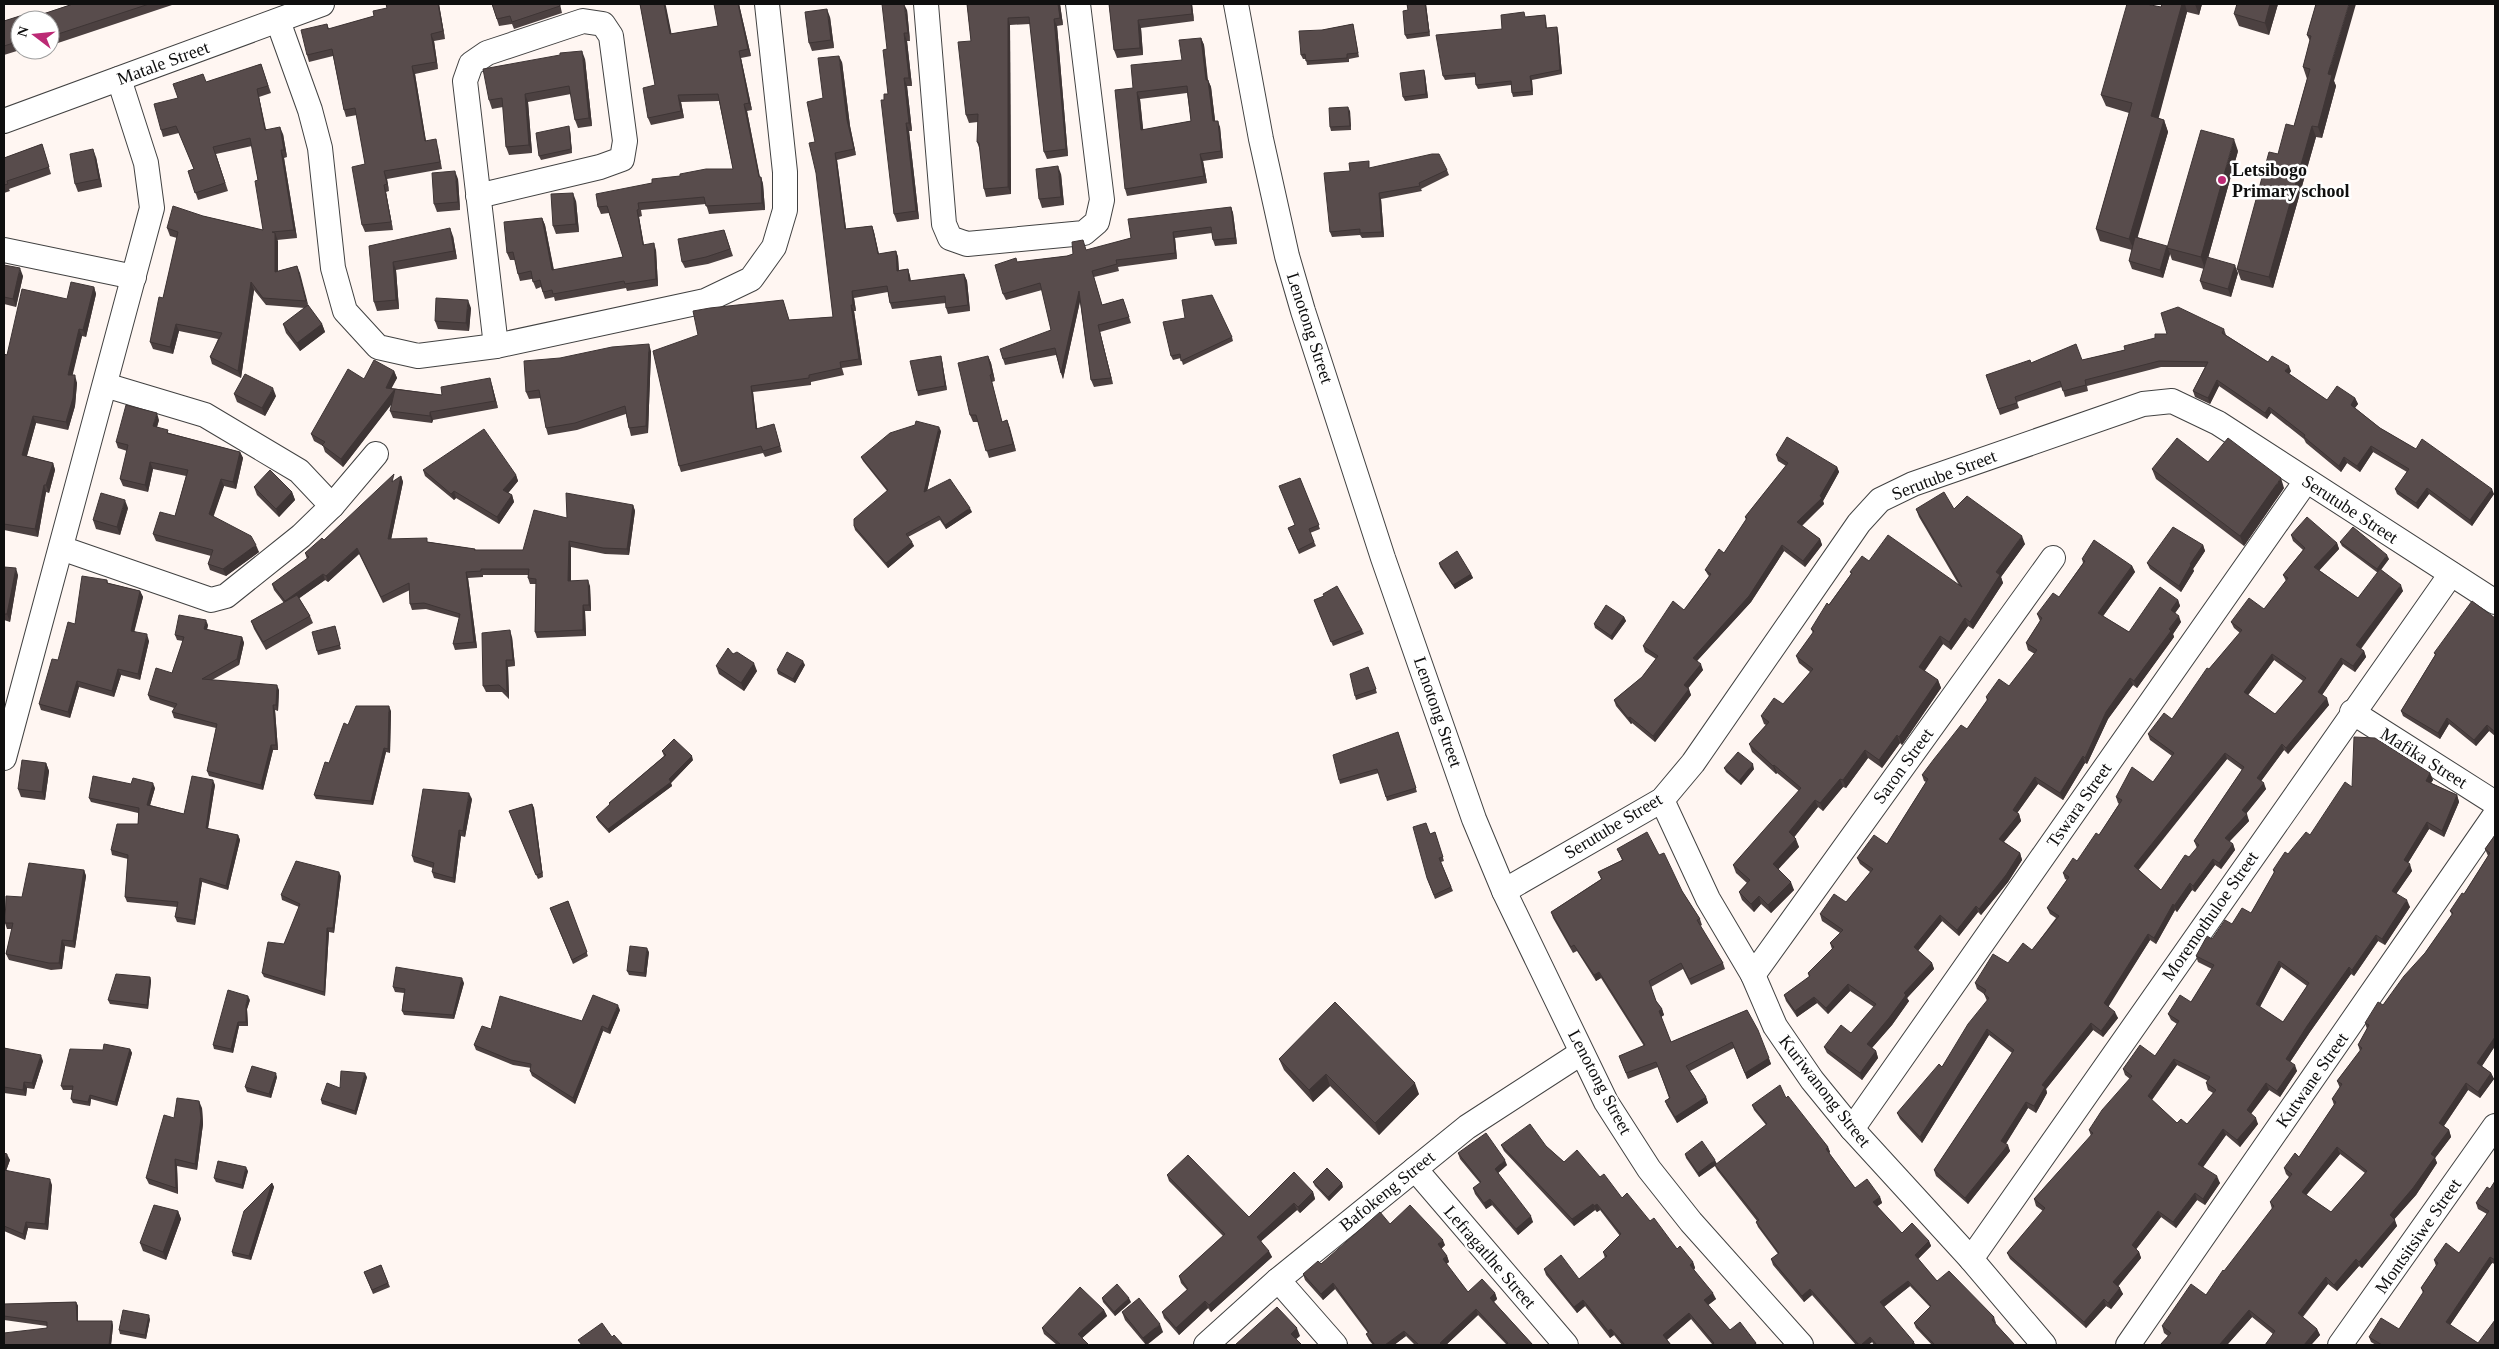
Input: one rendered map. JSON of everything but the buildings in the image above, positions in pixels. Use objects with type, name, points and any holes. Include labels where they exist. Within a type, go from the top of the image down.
[{"type":"street","name":"Matale Street","points":[[4,121],[322,4]]},
{"type":"street","points":[[278,21],[310,110],[320,148],[333,268],[345,311],[378,347],[418,356],[496,346],[705,301],[751,279],[774,247],[785,210],[786,172],[767,4]]},
{"type":"street","points":[[926,4],[944,224],[950,238],[967,244],[1084,233],[1097,222],[1102,200],[1078,4]]},
{"type":"street","name":"Lenotong Street","points":[[1236,4],[1260,139],[1287,256],[1303,311],[1383,558],[1474,819],[1504,891],[1606,1102],[1649,1170],[1691,1222],[1801,1345]]},
{"type":"street","points":[[478,196],[600,167],[622,159],[625,141],[611,36],[603,24],[583,21],[487,53],[471,64],[465,81],[478,196],[496,346]]},
{"type":"street","points":[[4,758],[152,208],[146,162],[119,79]]},
{"type":"street","points":[[4,250],[134,277]]},
{"type":"street","points":[[105,385],[204,415],[299,471],[332,506]]},
{"type":"street","name":"Serutube Street","points":[[1504,891],[1662,800],[1693,763],[1859,523],[1880,500],[1914,484],[2143,404],[2172,401],[2218,423],[2495,602]]},
{"type":"street","points":[[60,548],[210,600],[226,596],[301,536],[332,506],[376,454]]},
{"type":"street","name":"Tswara Street","points":[[1852,1129],[2306,481]]},
{"type":"street","name":"Saron Street","points":[[1753,975],[2053,558]]},
{"type":"street","name":"Moremothuloe Street","points":[[1970,1259],[2352,712],[2451,574]]},
{"type":"street","name":"Mafika Street","points":[[2352,712],[2495,803]]},
{"type":"street","name":"Kuriwanong Street","points":[[1662,800],[1708,899],[1753,975],[1775,1026],[1812,1080],[1852,1129],[1970,1259],[2044,1345]]},
{"type":"street","name":"Kutwane Street","points":[[2128,1345],[2495,816]]},
{"type":"street","name":"Bafokeng Street","points":[[1206,1345],[1278,1280],[1466,1127],[1581,1053]]},
{"type":"street","name":"Montsitsiwe Street","points":[[2340,1345],[2495,1126]]},
{"type":"street","name":"Lefragatlhe Street","points":[[1415,1169],[1566,1345]]},
{"type":"street","points":[[1278,1280],[1335,1345]]},
{"type":"place","name":"Letsibogo Primary school","points":[[2222,180]]}]
